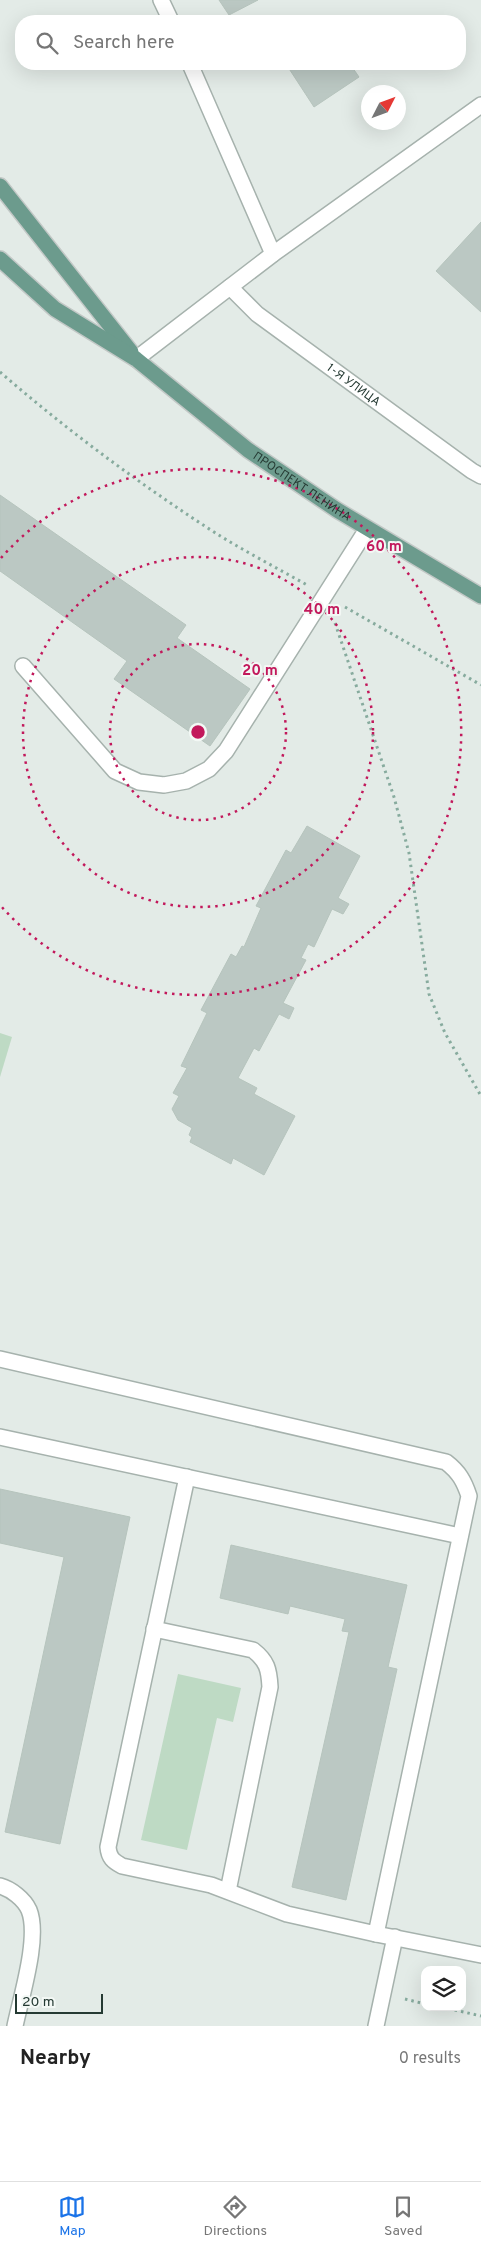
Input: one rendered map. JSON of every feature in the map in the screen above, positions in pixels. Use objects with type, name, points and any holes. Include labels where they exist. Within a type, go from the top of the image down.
[{"type":"main road","name":"ПРОСПЕКТ ЛЕНИНА","points":[[0,186],[136,359]]},
{"type":"main road","name":"ПРОСПЕКТ ЛЕНИНА","points":[[0,259],[55,309],[136,359],[248,450],[367,528],[481,596]]},
{"type":"street","points":[[161,0],[168,15]]},
{"type":"street","points":[[193,70],[273,254]]},
{"type":"street","points":[[136,359],[273,254],[481,105]]},
{"type":"street","name":"1-Я УЛИЦА","points":[[230,287],[257,314],[481,476]]},
{"type":"street","points":[[23,666],[115,771],[139,782],[164,785],[186,781],[209,769],[226,751],[367,528]]},
{"type":"street","points":[[0,1360],[446,1462],[463,1479],[469,1496],[376,1934]]},
{"type":"street","points":[[0,1437],[460,1536]]},
{"type":"street","points":[[187,1477],[108,1854],[112,1860],[122,1866],[211,1885],[287,1914],[481,1956]]},
{"type":"street","points":[[154,1629],[253,1650],[264,1658],[269,1668],[270,1687],[228,1891]]},
{"type":"street","points":[[0,1886],[18,1895],[29,1910],[33,1942],[15,2026]]},
{"type":"street","points":[[376,2026],[395,1937]]},
{"type":"path","points":[[0,372],[88,444],[218,534],[481,685]]},
{"type":"path","points":[[325,596],[394,797],[409,853],[429,994],[445,1033],[481,1096]]},
{"type":"path","points":[[459,2011],[481,2016]]},
{"type":"green space","points":[[0,1033],[12,1037],[0,1077]]},
{"type":"green space","points":[[178,1674],[241,1688],[233,1722],[217,1718],[187,1850],[141,1840]]},
{"type":"building","points":[[219,0],[258,0],[229,15]]},
{"type":"building","points":[[290,70],[354,70],[359,77],[314,107]]},
{"type":"building","points":[[481,222],[481,312],[436,271]]},
{"type":"building","points":[[0,495],[186,625],[177,638],[250,689],[210,746],[114,679],[127,661],[0,571]]},
{"type":"building","points":[[307,826],[360,856],[338,898],[349,904],[343,914],[332,909],[314,947],[308,944],[301,958],[306,960],[283,1003],[294,1008],[289,1019],[279,1014],[259,1051],[254,1048],[238,1078],[257,1088],[254,1094],[295,1116],[264,1175],[233,1158],[231,1164],[190,1142],[192,1137],[189,1135],[192,1128],[178,1120],[172,1109],[179,1096],[173,1093],[187,1068],[181,1066],[207,1013],[201,1010],[231,954],[236,957],[242,946],[244,947],[261,908],[256,906],[286,850],[291,853]]},
{"type":"building","points":[[0,1489],[130,1517],[60,1844],[5,1832],[64,1557],[0,1543]]},
{"type":"building","points":[[231,1545],[407,1585],[388,1667],[397,1669],[346,1900],[292,1887],[349,1632],[342,1631],[345,1619],[290,1606],[288,1614],[220,1598]]}]
